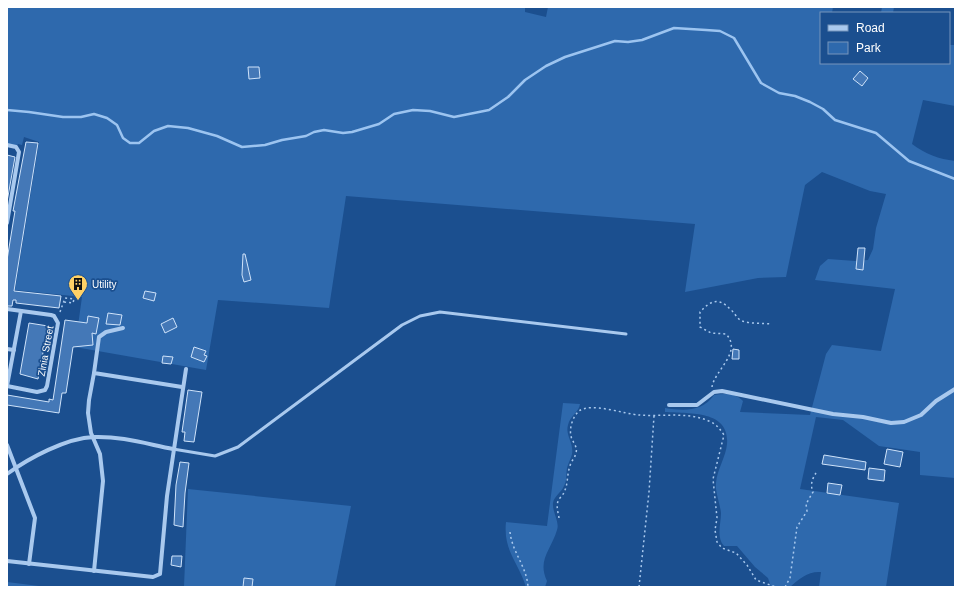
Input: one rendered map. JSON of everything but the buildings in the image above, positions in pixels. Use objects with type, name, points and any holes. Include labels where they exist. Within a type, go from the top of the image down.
[{"type":"street","points":[[7,145],[16,147],[19,152],[7,223]]},
{"type":"street","points":[[7,309],[21,311],[7,386]]},
{"type":"street","name":"Zinia Street","points":[[7,386],[42,392],[47,386],[58,323],[54,316],[51,315],[21,311]]},
{"type":"street","points":[[94,571],[103,481],[100,454],[93,437],[88,406],[99,336],[106,332],[123,328]]},
{"type":"street","points":[[7,349],[14,350]]},
{"type":"street","points":[[7,560],[29,564],[153,577],[160,574],[165,508],[182,387],[186,369]]},
{"type":"street","points":[[94,373],[182,387]]},
{"type":"street","points":[[668,406],[697,405],[714,392],[734,393],[827,413],[863,417],[891,423],[904,422],[921,415],[936,401],[955,388]]},
{"type":"street","points":[[7,474],[16,467],[49,450],[93,437],[130,440],[173,449]]},
{"type":"street","points":[[7,446],[35,518],[29,564]]},
{"type":"lane","points":[[173,449],[215,456],[238,447],[402,325],[420,316],[440,312],[626,334]]},
{"type":"path","points":[[60,312],[65,298],[74,301],[64,302]]},
{"type":"path","points":[[714,392],[712,390],[713,381],[729,356],[729,338],[726,334],[706,332],[700,326],[700,312],[714,301],[718,301],[731,309],[743,321],[771,324]]},
{"type":"path","points":[[559,518],[557,505],[559,498],[565,492],[569,467],[576,451],[570,431],[575,414],[581,410],[588,408],[637,415],[667,414],[692,417],[710,422],[720,428],[724,439],[713,479],[717,518],[715,530],[716,542],[718,546],[736,553],[747,565],[756,580],[776,587]]},
{"type":"path","points":[[639,587],[649,492],[654,415]]},
{"type":"path","points":[[785,587],[790,578],[790,567],[797,527],[807,511],[806,504],[812,492],[812,480],[816,473]]},
{"type":"path","points":[[510,532],[512,544],[527,578],[528,587]]},
{"type":"green space","points":[[7,7],[525,7],[525,12],[546,17],[548,7],[833,7],[832,12],[820,12],[820,64],[950,64],[950,45],[955,45],[955,106],[923,100],[912,144],[932,156],[955,161],[955,478],[920,475],[920,452],[879,446],[843,420],[816,417],[800,489],[899,503],[886,587],[819,587],[821,572],[816,572],[800,578],[790,587],[771,587],[768,578],[755,567],[737,546],[724,546],[720,539],[721,513],[716,483],[727,444],[726,433],[722,425],[715,419],[705,416],[665,412],[665,408],[679,410],[692,409],[704,405],[714,395],[726,394],[737,396],[743,401],[740,412],[810,415],[826,354],[832,345],[881,351],[895,289],[815,280],[820,266],[828,259],[855,261],[868,260],[873,249],[876,228],[886,194],[870,191],[822,172],[805,185],[786,277],[758,278],[685,292],[695,224],[346,196],[329,308],[218,300],[206,370],[75,347],[82,297],[15,290],[39,142],[24,137],[22,145],[18,144],[16,147],[7,145]]},
{"type":"green space","points":[[882,7],[894,7],[893,12],[881,12]]},
{"type":"green space","points":[[563,403],[580,404],[567,429],[572,446],[572,456],[567,468],[566,482],[553,503],[558,527],[544,561],[544,574],[547,581],[545,587],[526,587],[509,548],[506,522],[547,526]]},
{"type":"green space","points":[[188,489],[351,506],[335,587],[184,587]]},
{"type":"green space","points":[[7,582],[47,587],[7,586]]},
{"type":"waterway","points":[[7,110],[63,117],[81,117],[94,114],[107,118],[117,125],[123,138],[130,143],[139,143],[154,131],[168,126],[188,128],[217,136],[242,147],[265,145],[282,140],[306,136],[314,132],[324,130],[343,133],[352,132],[379,124],[394,114],[413,110],[430,111],[454,117],[489,110],[508,97],[525,80],[546,66],[565,57],[615,41],[628,42],[642,40],[674,28],[720,31],[734,38],[761,83],[779,93],[795,96],[810,102],[823,109],[835,120],[876,133],[909,161],[955,179]]},
{"type":"place","name":"Utility","points":[[78,301]]}]
